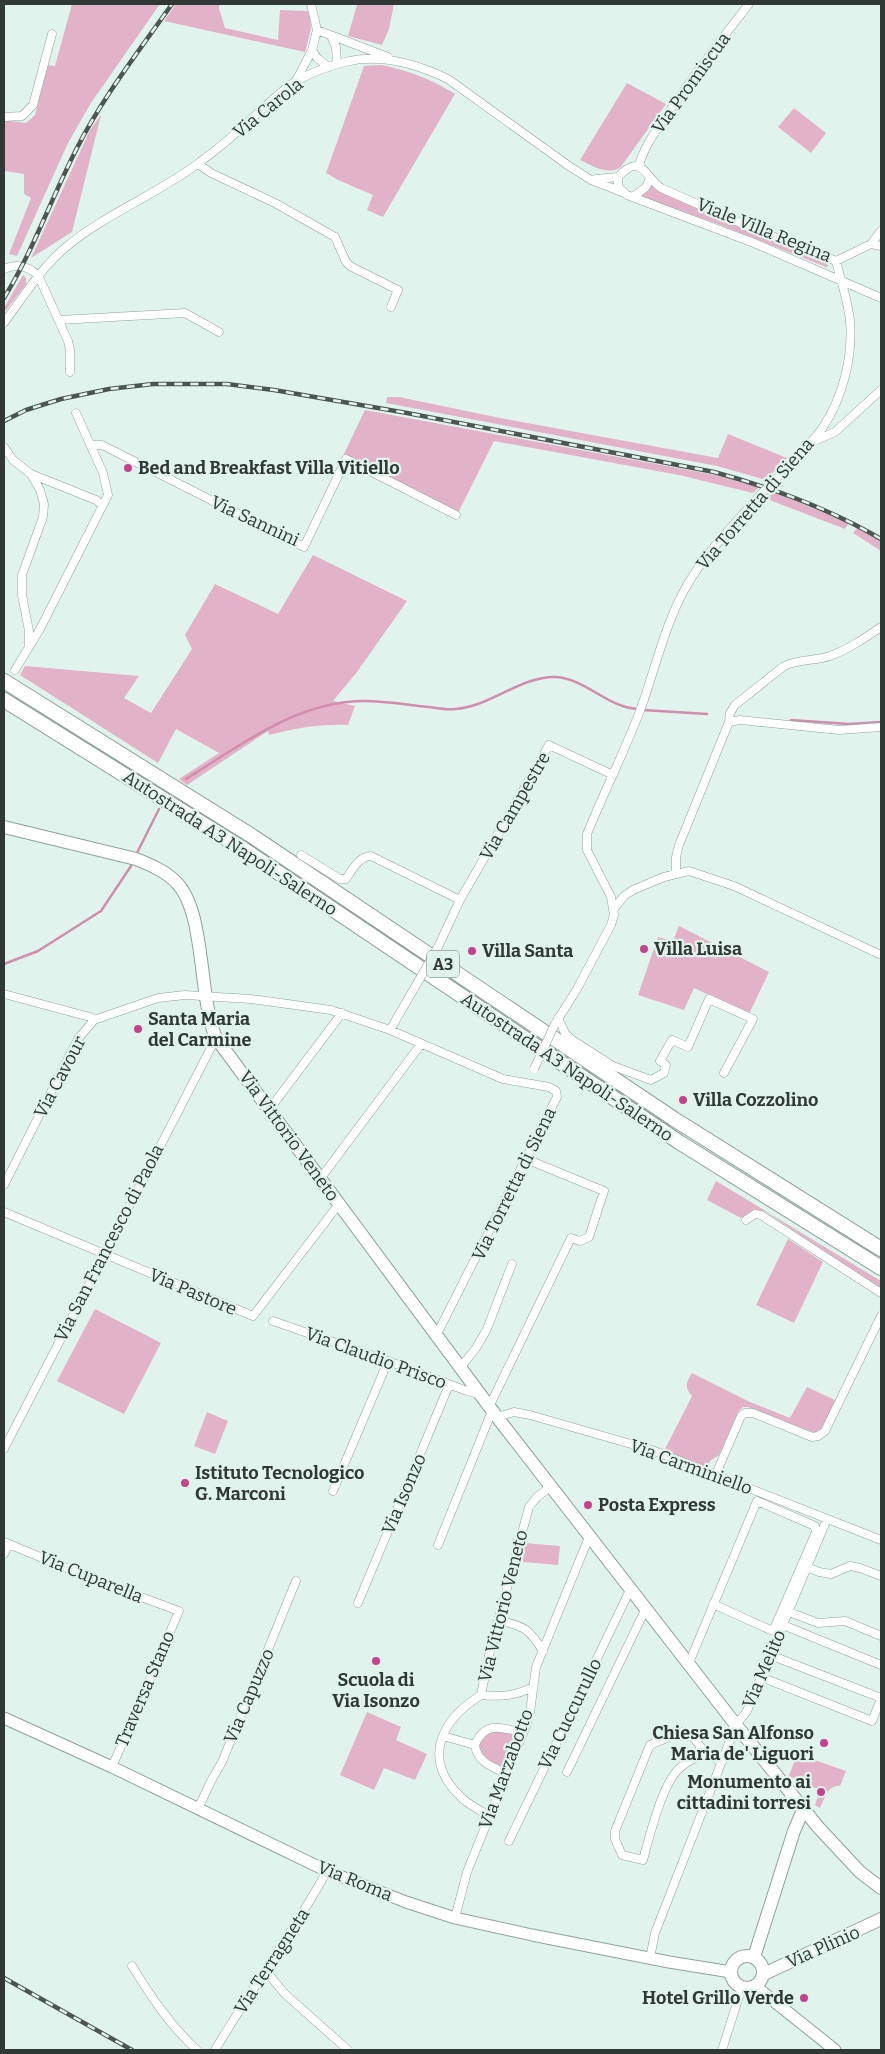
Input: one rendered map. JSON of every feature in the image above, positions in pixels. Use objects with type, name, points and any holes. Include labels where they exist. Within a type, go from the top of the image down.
[{"type":"highway","points":[[9,671],[73,717],[97,738]]},
{"type":"highway","name":"Autostrada A3 Napoli-Salerno","points":[[4,681],[252,836],[674,1119],[763,1177],[881,1249]]},
{"type":"highway","name":"Autostrada A3 Napoli-Salerno","points":[[8,703],[243,849],[663,1131],[881,1268]]},
{"type":"main road","name":"Via Vittorio Veneto","points":[[4,827],[136,859],[166,874],[184,893],[194,916],[205,996],[211,1026],[216,1038],[492,1412],[736,1725],[803,1810],[860,1872],[880,1887]]},
{"type":"main road","points":[[754,1957],[794,1831],[803,1810]]},
{"type":"main road","name":"Via Plinio","points":[[764,1974],[881,1919]]},
{"type":"main road","points":[[744,1956],[754,1957],[762,1966],[764,1974],[756,1986],[750,1988],[742,1987],[734,1981],[731,1972],[732,1966],[738,1959],[744,1956]]},
{"type":"street","points":[[296,81],[312,50],[317,30],[311,4]]},
{"type":"street","name":"Via Promiscua","points":[[639,166],[641,156],[656,131],[700,67],[749,4]]},
{"type":"street","points":[[317,30],[401,62]]},
{"type":"street","points":[[4,117],[22,116],[33,105],[52,34]]},
{"type":"street","points":[[331,36],[336,47],[337,64]]},
{"type":"street","points":[[312,50],[317,58],[329,67]]},
{"type":"street","name":"Via Carola","points":[[4,323],[38,275],[66,247],[92,227],[169,183],[198,164],[226,143],[296,81],[337,64],[365,59],[401,62],[431,70],[448,79],[569,166],[591,180],[622,192]]},
{"type":"street","points":[[198,164],[212,173],[291,211],[335,237],[346,262],[350,266],[398,290],[391,307]]},
{"type":"street","points":[[591,180],[618,177],[633,166],[639,166],[644,169],[650,178],[646,187],[633,197]]},
{"type":"street","points":[[618,177],[618,187],[622,192],[746,240],[881,298]]},
{"type":"street","name":"Viale Villa Regina","points":[[650,178],[661,188],[752,228],[836,261],[871,244]]},
{"type":"street","points":[[881,231],[871,244],[881,246]]},
{"type":"street","name":"Via Torretta di Siena","points":[[614,909],[609,892],[587,850],[586,840],[641,709],[665,634],[681,597],[694,574],[719,541],[822,428],[836,403],[848,365],[850,321],[836,261]]},
{"type":"street","points":[[4,269],[13,265],[20,265],[38,275],[59,320],[70,350],[70,372]]},
{"type":"street","points":[[59,320],[185,313],[219,332]]},
{"type":"street","points":[[808,444],[835,432],[881,390]]},
{"type":"street","points":[[9,671],[29,648],[82,548],[108,494],[108,489],[92,445],[76,413]]},
{"type":"street","name":"Via Sannini","points":[[92,445],[102,445],[304,547],[346,459],[456,515]]},
{"type":"street","points":[[4,446],[13,460],[30,474],[96,500],[102,506]]},
{"type":"street","points":[[29,648],[29,631],[22,595],[22,575],[43,517],[44,504],[40,490],[30,474]]},
{"type":"street","points":[[676,873],[676,857],[680,845],[729,722],[730,713],[736,705],[784,666],[793,662],[829,656],[855,645],[881,627]]},
{"type":"street","points":[[729,722],[740,720],[839,730],[881,727]]},
{"type":"street","name":"Via Campestre","points":[[390,1030],[438,947],[460,900],[549,746],[613,775]]},
{"type":"street","points":[[301,855],[340,879],[346,879],[361,859],[365,856],[371,856],[460,900]]},
{"type":"street","name":"Via Torretta di Siena","points":[[436,1336],[557,1097],[556,1091],[549,1087],[531,1083],[534,1069],[557,1021],[578,989],[611,925],[614,909],[624,896],[633,890],[676,873],[689,870],[710,877],[839,934],[881,955]]},
{"type":"street","points":[[4,994],[94,1020]]},
{"type":"street","name":"Via Cavour","points":[[4,1185],[78,1039],[94,1020],[158,998],[172,995],[205,996]]},
{"type":"street","points":[[205,996],[307,1006],[342,1013],[390,1030],[503,1079],[531,1083]]},
{"type":"street","points":[[557,1021],[571,1038],[613,1066],[652,1080],[664,1073],[666,1065],[660,1061],[672,1040],[688,1047],[709,999],[753,1019],[724,1073]]},
{"type":"street","points":[[269,1110],[342,1013]]},
{"type":"street","name":"Via San Francesco di Paola","points":[[4,1449],[102,1255],[216,1038]]},
{"type":"street","points":[[320,1179],[421,1044]]},
{"type":"street","points":[[438,1545],[492,1412],[571,1238],[580,1242],[589,1237],[604,1191],[526,1159]]},
{"type":"street","name":"Via Pastore","points":[[4,1212],[102,1255],[253,1316],[338,1204]]},
{"type":"street","points":[[746,1220],[755,1214],[761,1215],[881,1293]]},
{"type":"street","points":[[460,1368],[476,1348],[487,1329],[512,1264]]},
{"type":"street","points":[[716,1474],[741,1416],[745,1413],[753,1413],[812,1436],[818,1436],[825,1431],[881,1316]]},
{"type":"street","name":"Via Claudio Prisco","points":[[273,1321],[388,1361],[449,1385],[479,1394]]},
{"type":"street","points":[[334,1490],[388,1361]]},
{"type":"street","name":"Via Isonzo","points":[[358,1603],[449,1385]]},
{"type":"street","name":"Via Carminiello","points":[[492,1412],[522,1414],[652,1450],[881,1540]]},
{"type":"street","name":"Via Vittorio Veneto","points":[[490,1816],[465,1801],[456,1792],[445,1776],[440,1759],[439,1744],[454,1717],[481,1695],[530,1507],[537,1496],[550,1487]]},
{"type":"street","points":[[689,1663],[713,1604],[757,1501],[815,1526],[816,1532],[776,1633],[713,1604]]},
{"type":"street","name":"Via Melito","points":[[650,1958],[655,1932],[736,1725],[747,1711],[770,1655],[776,1633],[783,1625],[789,1612],[827,1520]]},
{"type":"street","name":"Via Marzabotto","points":[[455,1918],[467,1872],[530,1712],[536,1667],[589,1537]]},
{"type":"street","points":[[4,1554],[6,1543]]},
{"type":"street","name":"Via Cuparella","points":[[6,1543],[179,1612]]},
{"type":"street","points":[[807,1567],[830,1574],[850,1566],[881,1576]]},
{"type":"street","name":"Via Capuzzo","points":[[198,1809],[211,1780],[222,1762],[296,1581]]},
{"type":"street","name":"Via Cuccurullo","points":[[509,1841],[631,1588]]},
{"type":"street","points":[[567,1772],[646,1608]]},
{"type":"street","name":"Traversa Stano","points":[[112,1767],[179,1612]]},
{"type":"street","points":[[789,1612],[818,1623],[845,1621],[881,1636]]},
{"type":"street","points":[[499,1620],[521,1626],[530,1631],[543,1651]]},
{"type":"street","points":[[783,1625],[881,1665]]},
{"type":"street","points":[[770,1655],[881,1699],[872,1722]]},
{"type":"street","points":[[761,1677],[881,1725]]},
{"type":"street","points":[[481,1695],[503,1697],[518,1694],[533,1687]]},
{"type":"street","name":"Via Roma","points":[[4,1718],[112,1767],[327,1871],[406,1902],[455,1918],[557,1941],[731,1972]]},
{"type":"street","points":[[506,1773],[483,1761],[476,1751],[475,1745],[484,1730],[492,1727],[523,1733]]},
{"type":"street","points":[[704,1753],[679,1767],[671,1780],[655,1819],[643,1860],[622,1856],[616,1840],[615,1830],[650,1745],[681,1732],[691,1734],[704,1753],[722,1762]]},
{"type":"street","points":[[443,1736],[475,1745]]},
{"type":"street","name":"Via Terragneta","points":[[215,2050],[240,2008],[313,1897],[327,1871]]},
{"type":"street","points":[[132,1966],[162,2010],[197,2050]]},
{"type":"street","points":[[266,1971],[284,1994],[348,2050]]},
{"type":"street","points":[[756,1986],[835,2050]]},
{"type":"street","points":[[722,2050],[742,1987]]},
{"type":"shaded area","points":[[72,4],[160,4],[91,103],[68,143],[17,256],[9,254],[31,198],[24,194],[24,174],[4,171],[4,120],[26,123],[35,115],[48,65],[55,66]]},
{"type":"shaded area","points":[[176,4],[220,4],[219,8],[225,28],[278,40],[280,10],[309,11],[311,29],[305,52],[164,21]]},
{"type":"shaded area","points":[[354,4],[394,4],[389,29],[382,45],[348,36],[357,5]]},
{"type":"shaded area","points":[[382,65],[420,76],[455,94],[383,217],[367,210],[373,195],[326,173],[364,66]]},
{"type":"shaded area","points":[[627,83],[666,104],[620,168],[610,171],[605,170],[580,160]]},
{"type":"shaded area","points":[[794,108],[826,133],[811,153],[778,127]]},
{"type":"shaded area","points":[[101,115],[72,232],[31,258],[90,130]]},
{"type":"shaded area","points":[[651,184],[660,191],[729,222],[827,261],[828,266],[826,267],[718,224],[642,197],[641,195]]},
{"type":"shaded area","points":[[23,275],[26,278],[26,284],[4,313],[4,308]]},
{"type":"shaded area","points":[[387,397],[399,397],[500,418],[718,458],[728,434],[787,458],[766,480],[717,466],[386,403]]},
{"type":"shaded area","points":[[365,410],[715,475],[759,487],[753,493],[679,475],[494,441],[458,513],[343,456]]},
{"type":"shaded area","points":[[773,492],[849,523],[845,529],[767,499]]},
{"type":"shaded area","points":[[857,528],[881,541],[881,551],[853,533]]},
{"type":"shaded area","points":[[313,555],[407,601],[357,672],[333,701],[355,706],[348,725],[308,727],[269,735],[268,731],[187,785],[179,779],[219,753],[176,729],[158,763],[20,675],[25,666],[139,676],[124,698],[151,713],[192,649],[185,635],[215,584],[278,614]]},
{"type":"shaded area","points":[[679,926],[769,972],[749,1014],[694,988],[684,1010],[638,995],[658,937],[673,941]]},
{"type":"shaded area","points":[[716,1181],[881,1281],[881,1289],[766,1212],[754,1209],[741,1218],[707,1200]]},
{"type":"shaded area","points":[[788,1239],[823,1262],[794,1323],[756,1305]]},
{"type":"shaded area","points":[[95,1309],[161,1343],[124,1414],[57,1381]]},
{"type":"shaded area","points":[[692,1373],[750,1402],[790,1418],[807,1387],[837,1401],[826,1425],[815,1433],[748,1407],[743,1407],[739,1411],[719,1455],[710,1461],[707,1468],[664,1451],[692,1396],[687,1385]]},
{"type":"shaded area","points":[[207,1412],[228,1421],[215,1454],[194,1446]]},
{"type":"shaded area","points":[[524,1543],[560,1546],[558,1565],[523,1562]]},
{"type":"shaded area","points":[[367,1712],[401,1727],[396,1740],[427,1754],[415,1780],[384,1768],[374,1790],[340,1775]]},
{"type":"shaded area","points":[[492,1728],[521,1734],[505,1768],[494,1765],[478,1751],[481,1736]]},
{"type":"shaded area","points":[[797,1754],[846,1771],[840,1786],[829,1790],[820,1808],[815,1805],[820,1790],[789,1776]]},
{"type":"waterway","points":[[186,779],[270,727],[316,708],[339,703],[372,701],[455,709],[480,703],[530,681],[556,677],[567,679],[616,703],[637,709]]},
{"type":"waterway","points":[[643,710],[707,714]]},
{"type":"waterway","points":[[791,720],[849,724],[881,722]]},
{"type":"waterway","points":[[137,853],[159,809]]},
{"type":"waterway","points":[[4,964],[38,951],[101,911],[131,866]]},
{"type":"railway","points":[[4,298],[24,262],[86,131],[121,75],[172,4]]},
{"type":"railway","points":[[4,421],[26,410],[61,399],[109,389],[153,384],[227,384],[274,390],[407,413],[714,472],[758,485],[820,508],[881,539]]},
{"type":"railway","points":[[4,1978],[132,2050]]},
{"type":"place","name":"Bed and Breakfast Villa Vitiello","points":[[128,468]]},
{"type":"place","name":"Villa Luisa","points":[[644,949]]},
{"type":"place","name":"Villa Santa","points":[[472,951]]},
{"type":"place","name":"Santa Maria del Carmine","points":[[138,1029]]},
{"type":"place","name":"Villa Cozzolino","points":[[683,1100]]},
{"type":"place","name":"Istituto Tecnologico G. Marconi","points":[[185,1483]]},
{"type":"place","name":"Posta Express","points":[[588,1505]]},
{"type":"place","name":"Scuola di Via Isonzo","points":[[376,1661]]},
{"type":"place","name":"Chiesa San Alfonso Maria de' Liguori","points":[[824,1743]]},
{"type":"place","name":"Monumento ai cittadini torresi","points":[[821,1792]]},
{"type":"place","name":"Hotel Grillo Verde","points":[[804,1998]]}]
